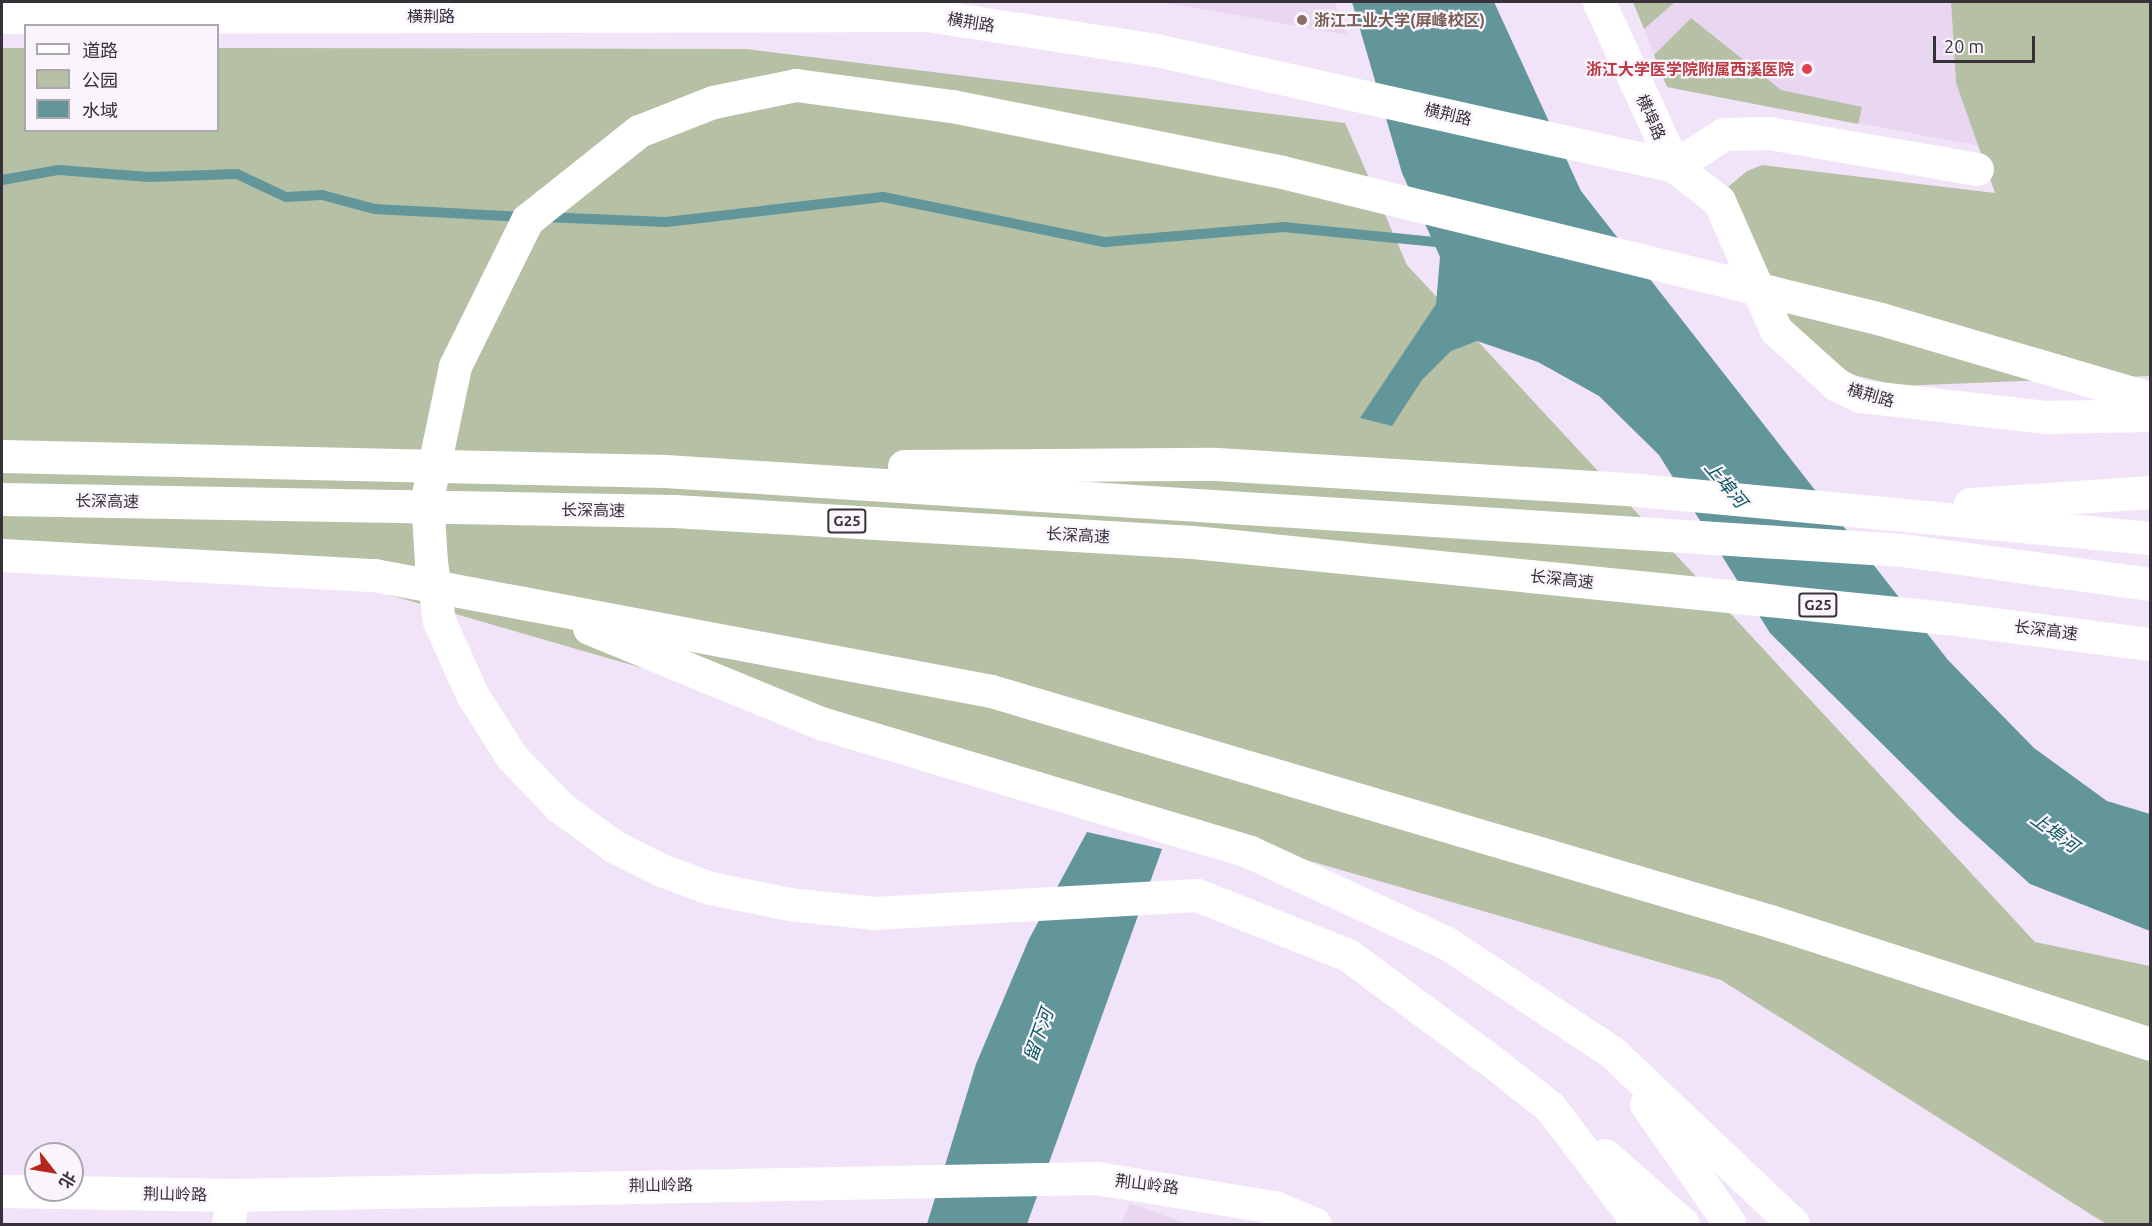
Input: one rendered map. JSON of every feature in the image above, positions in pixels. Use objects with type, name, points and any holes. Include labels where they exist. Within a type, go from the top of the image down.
[{"type":"main road","name":"横埠路","points":[[1599,2],[1674,166]]},
{"type":"main road","name":"横荆路","points":[[2,17],[927,15],[1156,50],[1674,166],[1719,201],[1776,330],[1837,385],[1909,405],[2045,417],[2151,415]]},
{"type":"main road","points":[[1683,1224],[1550,1107],[1348,955],[1197,895],[874,913],[790,904],[710,888],[661,870],[615,848],[560,807],[511,756],[472,694],[439,621],[430,551],[427,499],[455,366],[527,220],[580,173],[639,131],[713,102],[796,85],[952,106],[1282,172],[1881,319],[2151,398]]},
{"type":"main road","points":[[1674,166],[1724,134],[1769,133],[1977,169]]},
{"type":"main road","points":[[2,456],[665,471],[1216,464],[1638,490],[2151,537]]},
{"type":"main road","points":[[665,471],[1902,550],[2151,584]]},
{"type":"main road","points":[[1872,511],[2151,492]]},
{"type":"main road","name":"长深高速","points":[[2,500],[674,511],[1193,542],[1946,618],[2151,644]]},
{"type":"main road","points":[[2,555],[374,575],[521,600],[991,691],[1773,922],[2151,1044]]},
{"type":"main road","points":[[521,600],[821,723],[1250,852],[1445,942],[1607,1048],[1793,1224]]},
{"type":"main road","points":[[1607,1048],[1730,1224]]},
{"type":"main road","points":[[1550,1107],[1640,1224]]},
{"type":"main road","name":"荆山岭路","points":[[2,1191],[230,1210],[884,1179],[1096,1178],[1181,1188],[1274,1207],[1315,1224]]},
{"type":"shaded area","name":"浙江工业大学(屏峰校区)","points":[[1160,2],[1334,2],[1347,35],[1179,5]]},
{"type":"shaded area","name":"浙江大学医学院附属西溪医院","points":[[1633,2],[1951,2],[1956,83],[1979,146],[1667,87]]},
{"type":"shaded area","points":[[1130,1203],[1187,1224],[1121,1224]]},
{"type":"green space","points":[[1633,2],[1675,2],[1644,29]]},
{"type":"green space","points":[[1951,2],[2150,2],[2150,376],[1899,386],[1854,375],[1817,355],[1781,313],[1728,211],[1728,187],[1747,171],[1762,165],[1995,193],[1956,83]]},
{"type":"green space","points":[[1691,18],[1781,90],[1862,107],[1858,124],[1667,87],[1654,55]]},
{"type":"green space","points":[[2,48],[24,48],[24,132],[219,132],[219,48],[746,49],[1345,123],[1407,265],[2035,942],[2150,966],[2150,1224],[2106,1224],[1721,980],[303,570],[2,554]]},
{"type":"water","name":"上埠河","points":[[1352,2],[1494,2],[1581,191],[1948,660],[2034,748],[2107,801],[2150,814],[2150,931],[2030,884],[1957,818],[1770,633],[1659,455],[1599,396],[1538,362],[1477,341],[1451,351],[1422,380],[1392,426],[1360,418],[1436,304],[1440,257],[1402,173]]},
{"type":"water","name":"留下河","points":[[1087,832],[1162,849],[1027,1224],[927,1224],[976,1064],[1029,939]]},
{"type":"waterway","points":[[2,180],[59,170],[149,177],[237,174],[286,197],[322,195],[375,209],[524,217]]},
{"type":"waterway","points":[[543,217],[666,222],[883,197],[1105,242],[1283,227],[1447,243]]},
{"type":"place","name":"浙江工业大学(屏峰校区)","points":[[1302,20]]},
{"type":"place","name":"浙江大学医学院附属西溪医院","points":[[1807,69]]}]
